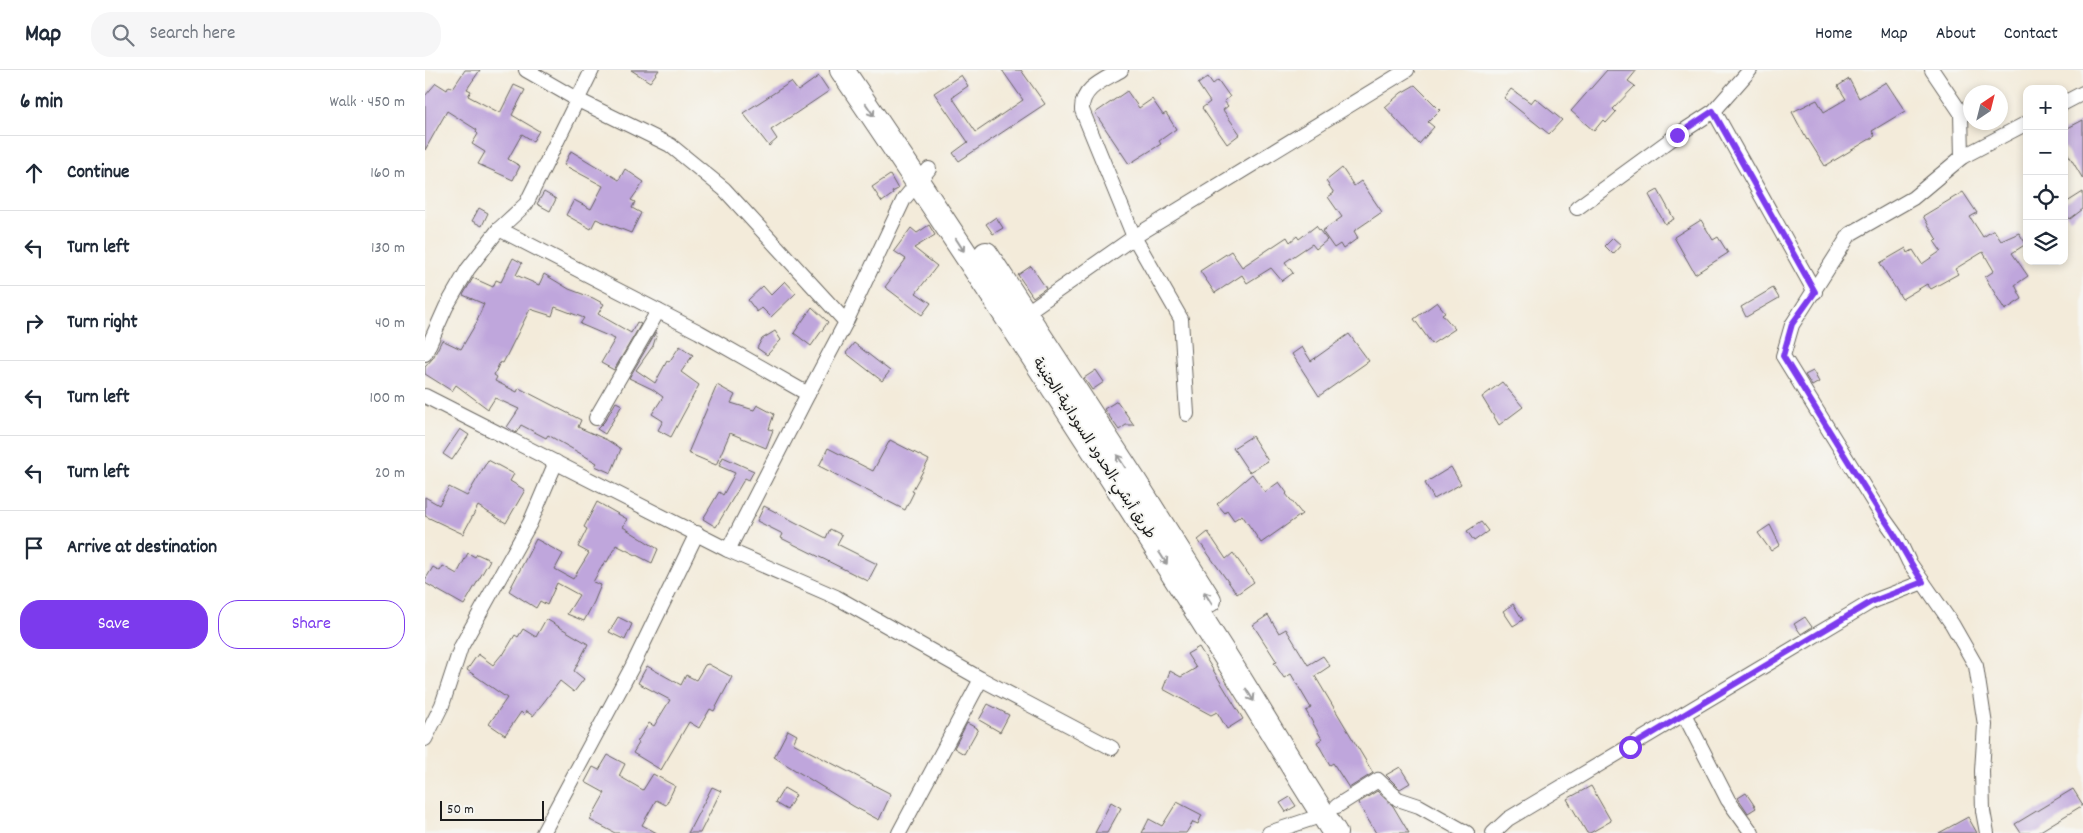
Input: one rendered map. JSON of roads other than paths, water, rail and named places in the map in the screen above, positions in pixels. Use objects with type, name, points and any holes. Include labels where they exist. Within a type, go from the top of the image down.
[{"type":"highway","name":"طريق أبشي-الحدود السودانية-الجنينة","points":[[842,70],[923,175],[1018,318],[1218,645],[1332,818],[1353,833]]},
{"type":"highway","points":[[862,70],[923,175]]},
{"type":"street","points":[[526,70],[578,100],[670,145],[724,189],[846,322]]},
{"type":"street","points":[[425,354],[446,307],[468,269],[499,229],[526,204],[592,70]]},
{"type":"street","points":[[1121,70],[1087,91],[1081,101],[1082,110],[1134,237],[1181,319],[1187,414]]},
{"type":"street","points":[[1018,318],[1134,237],[1407,70]]},
{"type":"street","points":[[1577,208],[1713,111],[1737,77],[1750,70]]},
{"type":"street","points":[[1932,70],[1961,113],[1962,157]]},
{"type":"street","points":[[2068,101],[2083,93]]},
{"type":"street","points":[[1713,111],[1815,292]]},
{"type":"street","points":[[1987,833],[1983,811],[1982,771],[1985,725],[1976,666],[1952,624],[1909,562],[1897,537],[1882,516],[1783,356],[1792,324],[1815,292],[1850,234],[1913,198],[1962,157],[2023,125]]},
{"type":"street","points":[[728,550],[846,322],[904,199],[923,175]]},
{"type":"street","points":[[499,229],[699,332],[808,394]]},
{"type":"street","points":[[596,418],[658,311]]},
{"type":"street","points":[[425,396],[728,550],[836,597],[981,679],[1112,748]]},
{"type":"street","points":[[425,739],[442,705],[461,647],[530,523],[556,462]]},
{"type":"street","points":[[543,833],[632,667],[697,533]]},
{"type":"street","points":[[1494,833],[1508,819],[1871,602],[1923,582]]},
{"type":"street","points":[[899,833],[981,679]]},
{"type":"street","points":[[1684,714],[1728,800],[1752,833]]},
{"type":"street","points":[[1269,833],[1332,818],[1378,780],[1398,799],[1419,806],[1467,833]]}]
